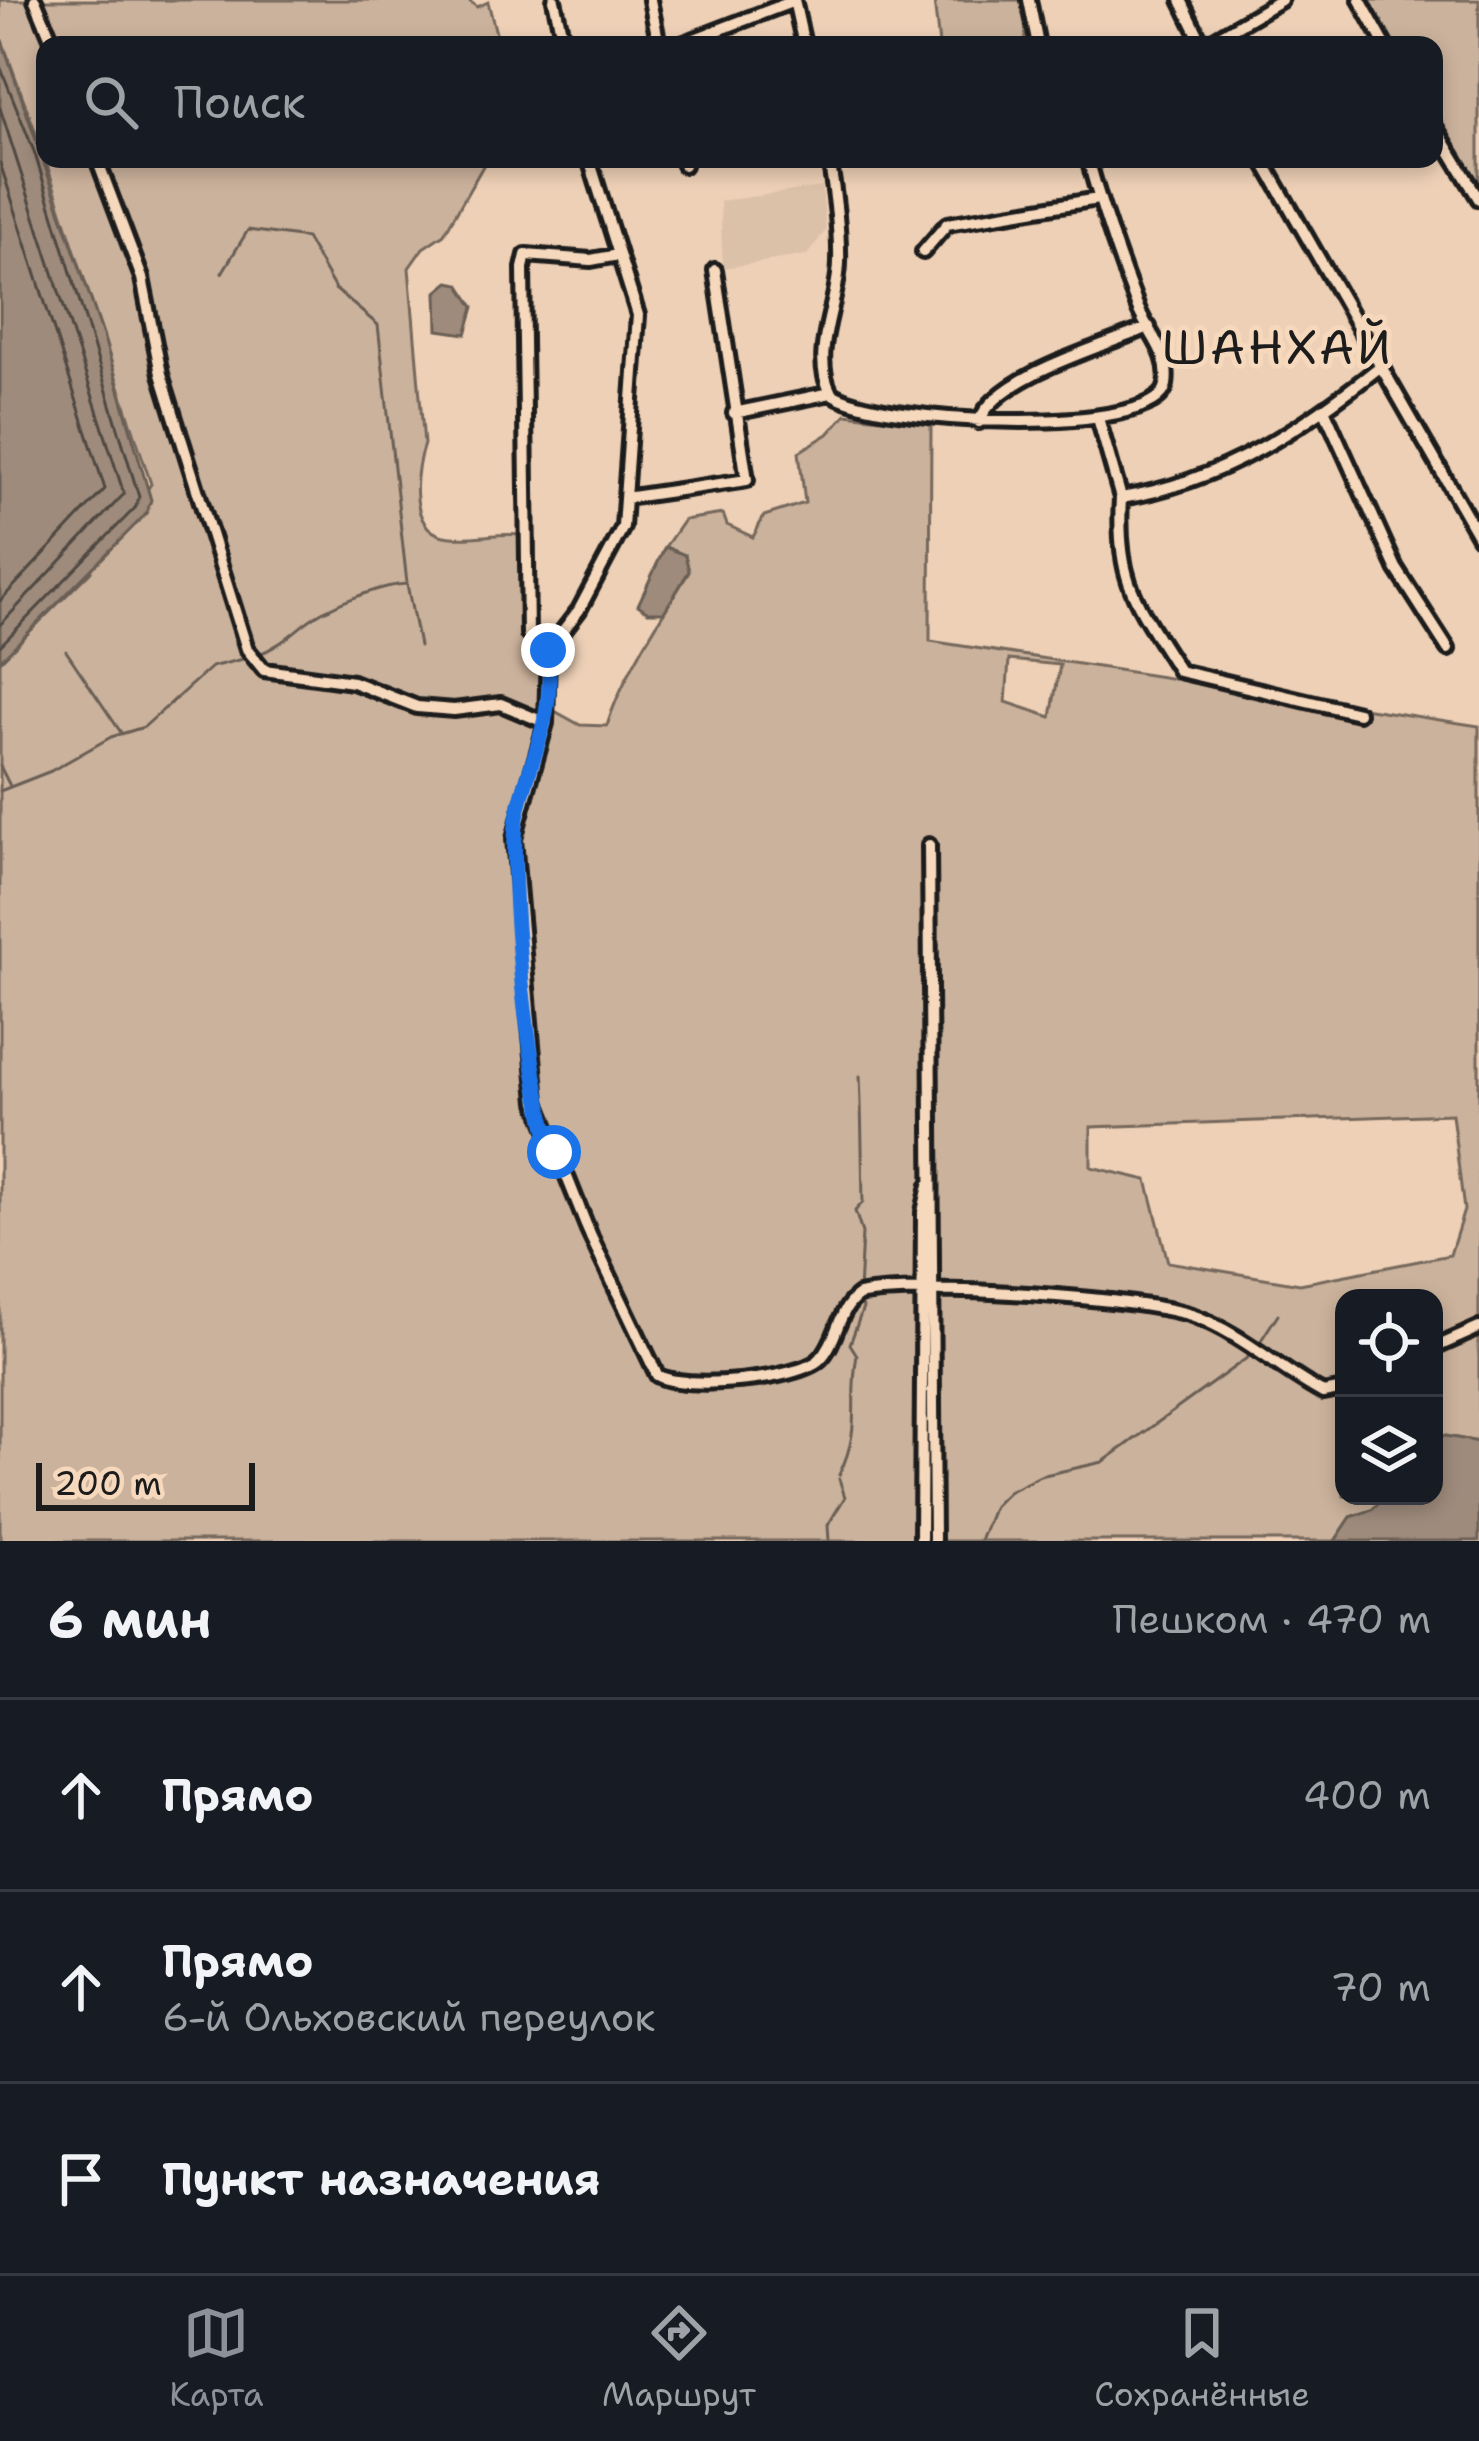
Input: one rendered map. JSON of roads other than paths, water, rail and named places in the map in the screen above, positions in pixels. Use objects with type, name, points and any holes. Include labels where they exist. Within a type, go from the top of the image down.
[{"type":"street","points":[[35,0],[50,36]]},
{"type":"street","points":[[554,0],[562,36]]},
{"type":"street","points":[[650,0],[657,36]]},
{"type":"street","points":[[702,36],[794,0],[802,36]]},
{"type":"street","points":[[1029,0],[1036,36]]},
{"type":"street","points":[[1180,0],[1198,36]]},
{"type":"street","points":[[1219,36],[1281,0]]},
{"type":"street","points":[[1360,0],[1380,36]]},
{"type":"street","points":[[1443,140],[1479,199]]},
{"type":"street","points":[[100,168],[142,278],[161,374],[247,649],[264,670],[353,682],[417,707],[454,710],[501,704],[546,723]]},
{"type":"street","points":[[592,168],[638,316],[625,498],[618,544],[548,650],[546,723],[514,838],[537,1102],[650,1366],[666,1381],[690,1385],[804,1369],[823,1356],[852,1300],[867,1293],[1059,1297],[1194,1316],[1323,1393],[1335,1391]]},
{"type":"street","points":[[830,168],[839,262],[822,369],[831,393]]},
{"type":"street","points":[[734,413],[831,393],[868,411],[979,422],[1098,418],[1146,404],[1165,390],[1164,358],[1098,199],[1090,168]]},
{"type":"street","points":[[1267,168],[1479,537]]},
{"type":"street","points":[[922,252],[947,224],[1098,199]]},
{"type":"street","points":[[548,650],[528,634],[526,255],[590,260],[618,255]]},
{"type":"street","points":[[625,498],[746,480],[715,270]]},
{"type":"street","points":[[979,422],[991,401],[1020,381],[1149,327]]},
{"type":"street","points":[[1121,498],[1231,464],[1325,411],[1382,365]]},
{"type":"street","points":[[1325,411],[1400,577],[1448,649]]},
{"type":"street","points":[[1098,418],[1121,498],[1118,540],[1125,580],[1179,671],[1358,713]]},
{"type":"street","points":[[929,845],[933,1171],[923,1212],[928,1294],[928,1517],[934,1541]]},
{"type":"street","points":[[1443,1344],[1479,1328]]},
{"type":"street","points":[[921,1541],[928,1517]]},
{"type":"water","points":[[0,35],[36,140],[36,168],[46,168],[104,338],[151,500],[146,514],[0,661]]},
{"type":"water","points":[[449,282],[459,284],[474,307],[466,334],[438,330],[437,292]]},
{"type":"water","points":[[665,547],[685,555],[689,571],[664,612],[648,612],[638,605]]},
{"type":"water","points":[[1443,1436],[1479,1442],[1479,1541],[1335,1541],[1351,1517],[1377,1505],[1443,1505]]},
{"type":"waterway","points":[[222,273],[248,230],[306,238],[335,289],[378,325],[407,583]]},
{"type":"waterway","points":[[256,655],[331,607],[407,584],[419,646]]},
{"type":"waterway","points":[[66,651],[122,734]]},
{"type":"waterway","points":[[0,791],[51,771],[111,737],[144,727],[211,667],[247,658]]},
{"type":"waterway","points":[[0,766],[10,786]]},
{"type":"waterway","points":[[859,1293],[862,1233],[855,1211],[863,1202],[860,1076]]},
{"type":"waterway","points":[[839,1475],[853,1428],[857,1355],[850,1344],[863,1308],[860,1298]]},
{"type":"waterway","points":[[1258,1345],[1278,1314]]},
{"type":"waterway","points":[[980,1541],[994,1506],[1008,1492],[1040,1476],[1103,1462],[1251,1355]]},
{"type":"waterway","points":[[829,1541],[828,1525],[845,1497],[839,1479]]},
{"type":"district","name":"ШАНХАЙ","points":[[1278,347]]}]
